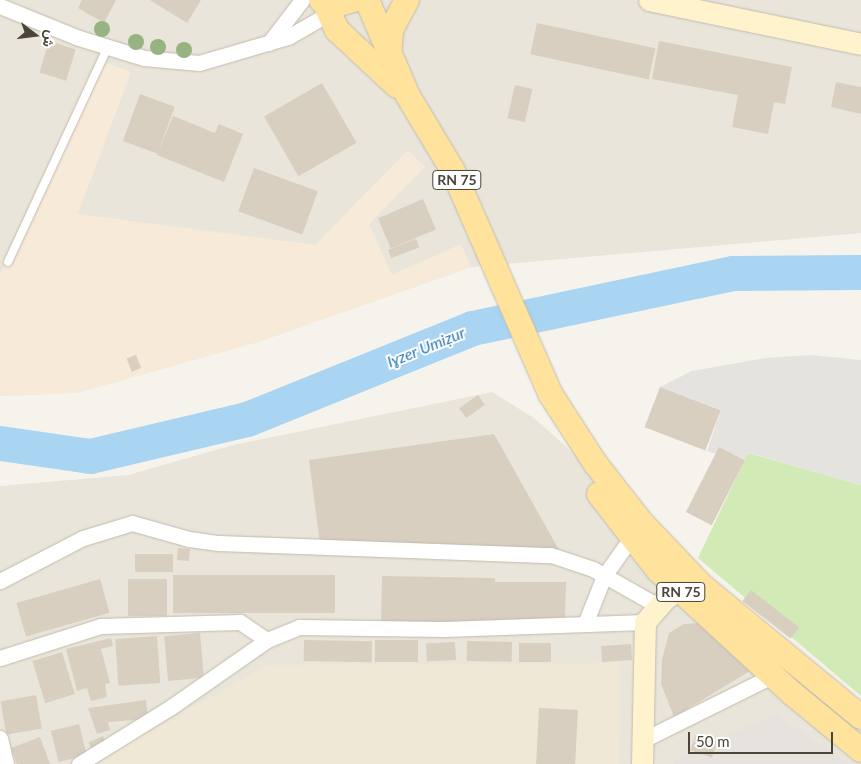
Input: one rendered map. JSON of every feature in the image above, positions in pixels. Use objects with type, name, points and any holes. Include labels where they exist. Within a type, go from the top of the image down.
[{"type":"main road","name":"RN 75","points":[[367,0],[389,57],[408,96],[453,171],[551,395],[611,486],[686,584],[774,675],[861,750]]},
{"type":"main road","points":[[389,57],[391,30],[407,0]]},
{"type":"main road","points":[[649,0],[682,3],[861,44]]},
{"type":"main road","name":"RN 75","points":[[328,4],[346,38],[408,96]]},
{"type":"main road","name":"RN 75","points":[[551,395],[554,413],[569,449],[631,538],[686,584],[861,717]]},
{"type":"main road","points":[[642,764],[652,614],[686,584]]},
{"type":"street","points":[[268,43],[328,4]]},
{"type":"street","points":[[0,6],[108,47],[144,58],[199,63],[268,43],[328,4]]},
{"type":"street","points":[[0,580],[83,538],[132,523],[189,539],[219,543],[551,555],[573,560],[604,576],[652,614]]},
{"type":"street","points":[[585,624],[604,576],[631,538]]},
{"type":"street","points":[[79,764],[171,707],[267,640],[299,628],[444,629],[585,624],[652,614]]},
{"type":"street","points":[[0,658],[100,626],[240,622],[267,640]]},
{"type":"street","points":[[644,740],[774,675]]},
{"type":"street","points":[[0,738],[6,764]]},
{"type":"lane","points":[[8,262],[108,47]]},
{"type":"shaded area","points":[[0,0],[861,0],[861,233],[471,267],[258,342],[76,393],[0,396]]},
{"type":"shaded area","points":[[101,61],[131,72],[78,214],[315,245],[408,150],[425,167],[369,224],[392,275],[461,244],[471,267],[258,342],[76,393],[0,396],[0,275]]},
{"type":"shaded area","points":[[811,355],[861,360],[861,485],[749,453],[745,460],[720,448],[716,454],[707,451],[721,410],[660,387],[692,371],[766,358]]},
{"type":"shaded area","points":[[492,392],[534,418],[589,467],[741,631],[861,731],[861,764],[0,764],[0,486],[128,475],[233,445]]},
{"type":"shaded area","points":[[620,663],[619,764],[92,764],[267,665]]},
{"type":"shaded area","points":[[775,714],[849,764],[674,764],[675,760]]},
{"type":"green space","points":[[748,453],[861,485],[861,696],[698,558]]},
{"type":"building","points":[[82,0],[116,0],[104,23],[78,8]]},
{"type":"building","points":[[150,0],[201,0],[187,23]]},
{"type":"building","points":[[537,23],[655,48],[649,79],[530,54]]},
{"type":"building","points":[[49,41],[76,49],[66,81],[39,73]]},
{"type":"building","points":[[659,41],[792,67],[785,104],[774,102],[768,134],[732,127],[738,95],[652,79]]},
{"type":"building","points":[[836,82],[861,87],[861,114],[831,107]]},
{"type":"building","points":[[322,83],[356,143],[298,176],[264,116]]},
{"type":"building","points":[[515,85],[533,89],[525,122],[507,118]]},
{"type":"building","points":[[140,94],[175,107],[158,154],[123,141]]},
{"type":"building","points":[[173,116],[215,133],[219,124],[243,134],[224,182],[157,155]]},
{"type":"building","points":[[254,168],[318,191],[302,234],[238,211]]},
{"type":"building","points":[[423,199],[436,229],[391,249],[378,218]]},
{"type":"building","points":[[416,239],[419,247],[391,258],[388,250]]},
{"type":"building","points":[[136,355],[141,368],[132,372],[127,359]]},
{"type":"building","points":[[660,387],[721,410],[705,450],[645,427]]},
{"type":"building","points":[[478,395],[485,405],[466,418],[459,408]]},
{"type":"building","points":[[494,434],[559,550],[320,544],[309,460]]},
{"type":"building","points":[[719,447],[745,460],[712,525],[686,512]]},
{"type":"building","points":[[178,548],[190,549],[189,561],[177,560]]},
{"type":"building","points":[[135,554],[173,554],[173,572],[135,572]]},
{"type":"building","points":[[173,575],[335,575],[335,613],[173,613]]},
{"type":"building","points":[[382,576],[495,578],[495,582],[566,582],[565,619],[495,620],[495,624],[381,623]]},
{"type":"building","points":[[100,579],[110,613],[26,637],[16,603]]},
{"type":"building","points":[[128,579],[167,579],[167,616],[128,616]]},
{"type":"building","points":[[751,590],[799,628],[790,639],[742,601]]},
{"type":"building","points":[[700,623],[731,640],[750,671],[674,717],[661,684],[662,660],[669,633],[684,624]]},
{"type":"building","points":[[200,633],[204,678],[168,681],[164,636]]},
{"type":"building","points":[[157,636],[160,683],[118,686],[115,639]]},
{"type":"building","points":[[111,638],[113,646],[101,649],[110,683],[105,684],[107,697],[91,701],[87,688],[77,691],[66,649]]},
{"type":"building","points":[[304,640],[372,641],[372,662],[304,661]]},
{"type":"building","points":[[375,640],[418,640],[418,662],[375,662]]},
{"type":"building","points":[[467,641],[512,642],[512,662],[467,661]]},
{"type":"building","points":[[455,642],[456,660],[427,661],[426,644]]},
{"type":"building","points":[[519,643],[551,643],[551,662],[519,662]]},
{"type":"building","points":[[631,644],[632,660],[602,662],[601,646]]},
{"type":"building","points":[[62,652],[75,694],[45,703],[32,661]]},
{"type":"building","points":[[36,695],[42,728],[6,735],[1,701]]},
{"type":"building","points":[[146,700],[148,719],[108,722],[110,730],[97,734],[88,708]]},
{"type":"building","points":[[539,708],[578,710],[575,764],[536,764]]},
{"type":"building","points":[[79,724],[87,755],[59,762],[51,731]]},
{"type":"building","points":[[696,734],[718,742],[712,758],[690,750]]},
{"type":"building","points":[[103,736],[107,745],[92,752],[88,743]]},
{"type":"building","points":[[40,737],[50,764],[17,764],[11,748]]},
{"type":"waterway","name":"Iɣzer Umiẓur","points":[[0,443],[90,456],[247,419],[472,328],[733,273],[861,272]]}]
